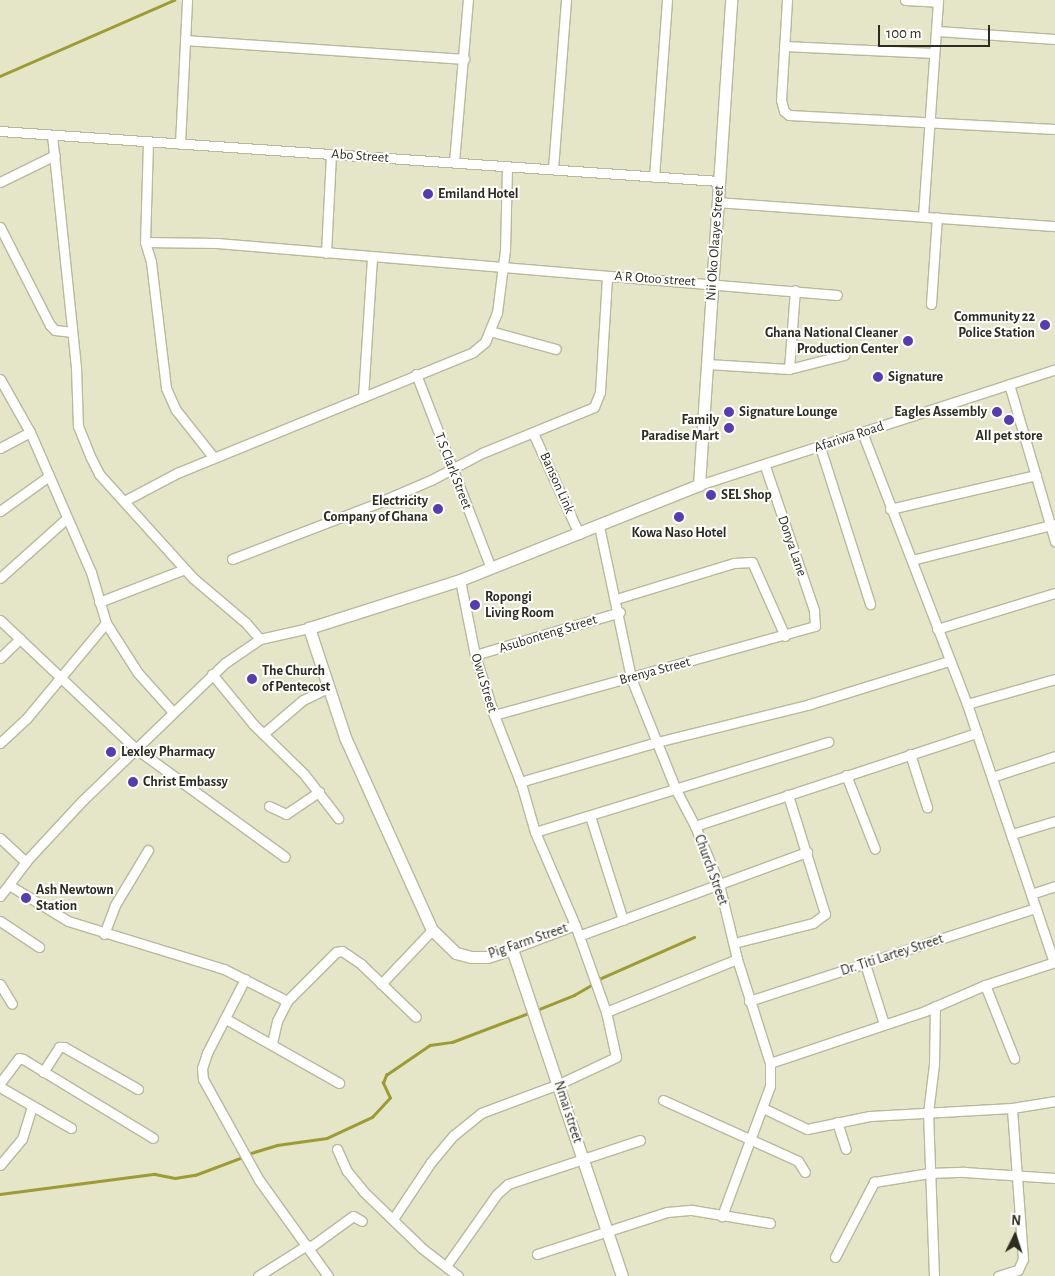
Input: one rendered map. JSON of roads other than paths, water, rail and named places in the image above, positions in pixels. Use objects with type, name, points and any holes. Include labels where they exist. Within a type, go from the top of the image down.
[{"type":"street","points":[[180,144],[187,0]]},
{"type":"street","points":[[454,162],[468,0]]},
{"type":"street","points":[[553,169],[566,0]]},
{"type":"street","points":[[654,176],[667,0]]},
{"type":"street","name":"Nii Oko Olaaye Street","points":[[699,485],[731,0]]},
{"type":"street","points":[[787,0],[781,100],[784,111],[790,115],[930,124],[1055,129]]},
{"type":"street","points":[[905,0],[938,1],[922,216]]},
{"type":"street","points":[[937,31],[1055,39]]},
{"type":"street","points":[[185,40],[464,58]]},
{"type":"street","points":[[784,46],[934,52]]},
{"type":"street","name":"Abo Street","points":[[0,132],[719,181]]},
{"type":"street","points":[[52,135],[72,332],[78,426],[99,474],[185,570],[260,639]]},
{"type":"street","points":[[148,142],[145,242],[151,262],[167,395],[214,458]]},
{"type":"street","points":[[326,253],[331,154]]},
{"type":"street","points":[[0,182],[54,155]]},
{"type":"street","points":[[124,501],[214,458],[473,352],[490,331],[497,313],[503,266],[507,166]]},
{"type":"street","points":[[718,202],[1055,226]]},
{"type":"street","points":[[931,304],[937,217]]},
{"type":"street","points":[[0,227],[50,325],[55,330],[72,332]]},
{"type":"street","name":"A R Otoo street","points":[[145,242],[217,243],[372,258],[503,266],[837,295]]},
{"type":"street","points":[[363,397],[372,258]]},
{"type":"street","points":[[232,559],[431,480],[453,466],[576,415],[598,401],[607,276]]},
{"type":"street","points":[[789,369],[795,290]]},
{"type":"street","points":[[490,331],[556,349]]},
{"type":"street","points":[[707,364],[789,369],[844,355]]},
{"type":"street","name":"Afariwa Road","points":[[699,485],[766,466],[862,432],[1055,369]]},
{"type":"street","name":"T.S Clark Street","points":[[416,374],[491,568]]},
{"type":"street","points":[[0,379],[30,432],[66,520],[91,572],[106,623],[144,680],[173,712]]},
{"type":"street","points":[[1009,384],[1053,525],[1055,541]]},
{"type":"street","points":[[0,448],[30,432]]},
{"type":"street","points":[[770,1063],[935,1006],[985,985],[1054,962],[967,704],[912,560],[890,510],[862,432]]},
{"type":"street","name":"Banson Link","points":[[533,433],[579,534]]},
{"type":"street","points":[[820,447],[870,604]]},
{"type":"street","name":"Donya Lane","points":[[766,466],[814,610],[815,626]]},
{"type":"street","points":[[890,510],[1036,475]]},
{"type":"street","points":[[0,510],[48,476]]},
{"type":"street","points":[[0,896],[26,862],[135,748],[212,674],[260,639],[308,628],[460,580],[600,526],[699,485]]},
{"type":"street","points":[[0,578],[66,520]]},
{"type":"street","points":[[912,560],[1053,525]]},
{"type":"street","name":"Church Street","points":[[600,526],[620,612],[631,678],[676,790],[695,826],[718,884],[749,1001],[770,1063],[770,1086],[722,1216]]},
{"type":"street","points":[[616,599],[734,563],[752,562],[785,636]]},
{"type":"street","points":[[99,602],[185,570]]},
{"type":"street","name":"Owu Street","points":[[460,580],[475,655],[494,715],[520,782]]},
{"type":"street","points":[[937,629],[1055,594]]},
{"type":"street","name":"Asubonteng Street","points":[[475,655],[620,612]]},
{"type":"street","points":[[0,620],[62,676],[135,748],[285,856]]},
{"type":"street","points":[[0,743],[26,718],[106,623]]},
{"type":"street","name":"Brenya Street","points":[[494,715],[785,636],[815,626]]},
{"type":"street","name":"Pig Farm Street","points":[[308,628],[328,688],[369,795],[432,930],[456,953],[471,957],[488,957],[575,925],[535,832],[520,782]]},
{"type":"street","points":[[0,658],[20,639]]},
{"type":"street","points":[[520,782],[657,742],[810,704],[949,661]]},
{"type":"street","points":[[212,674],[263,734],[319,792],[338,818]]},
{"type":"street","points":[[967,704],[1055,679]]},
{"type":"street","points":[[263,734],[303,700],[328,688]]},
{"type":"street","points":[[695,826],[977,733]]},
{"type":"street","points":[[535,832],[828,742]]},
{"type":"street","points":[[910,754],[927,806]]},
{"type":"street","points":[[992,777],[1055,756]]},
{"type":"street","points":[[846,775],[875,849]]},
{"type":"street","points":[[268,806],[286,814],[319,792]]},
{"type":"street","points":[[734,943],[823,919],[825,907],[788,794]]},
{"type":"street","points":[[590,816],[623,920]]},
{"type":"street","points":[[1012,834],[1055,821]]},
{"type":"street","points":[[0,838],[26,862]]},
{"type":"street","points":[[104,934],[115,905],[148,850]]},
{"type":"street","points":[[581,935],[807,852]]},
{"type":"street","points":[[9,885],[68,921],[156,951],[187,956],[245,979],[287,1001]]},
{"type":"street","points":[[1031,894],[1055,886]]},
{"type":"street","name":"Dr. Titi Lartey Street","points":[[749,1001],[1035,908]]},
{"type":"street","points":[[0,921],[39,947]]},
{"type":"street","points":[[392,1219],[431,1162],[454,1135],[481,1113],[559,1084],[616,1057],[606,1012],[581,935],[575,925]]},
{"type":"street","points":[[381,984],[432,930]]},
{"type":"street","name":"Nmai street","points":[[512,949],[584,1158],[622,1276]]},
{"type":"street","points":[[272,1043],[277,1021],[287,1001],[336,952],[342,951],[355,959],[416,1017]]},
{"type":"street","points":[[606,1012],[737,959]]},
{"type":"street","points":[[864,964],[884,1024]]},
{"type":"street","points":[[245,979],[207,1053],[202,1068],[203,1079],[259,1180],[328,1276]]},
{"type":"street","points":[[0,984],[12,1004]]},
{"type":"street","points":[[985,985],[1014,1058]]},
{"type":"street","points":[[934,1276],[928,1113],[934,1064],[935,1006]]},
{"type":"street","points":[[226,1019],[272,1043],[339,1083]]},
{"type":"street","points":[[43,1072],[59,1047],[64,1047],[138,1089]]},
{"type":"street","points":[[0,1083],[19,1058],[153,1138]]},
{"type":"street","points":[[0,1087],[71,1128]]},
{"type":"street","points":[[663,1100],[750,1141],[798,1161],[804,1172]]},
{"type":"street","points":[[763,1108],[801,1129],[870,1116],[1012,1108],[1055,1100]]},
{"type":"street","points":[[0,1165],[22,1139],[32,1107]]},
{"type":"street","points":[[998,1276],[1018,1270],[1023,1259],[1012,1108]]},
{"type":"street","points":[[837,1122],[846,1149]]},
{"type":"street","points":[[446,1266],[496,1194],[508,1184],[640,1140]]},
{"type":"street","points":[[337,1148],[353,1178],[392,1219],[458,1276]]},
{"type":"street","points":[[835,1257],[874,1182],[929,1173],[1016,1174],[1055,1178]]},
{"type":"street","points":[[537,1254],[667,1212],[692,1210],[770,1223]]},
{"type":"street","points":[[258,1276],[353,1216],[362,1221]]},
{"type":"waterway","points":[[0,76],[174,0]]},
{"type":"waterway","points":[[597,980],[694,937]]},
{"type":"waterway","points":[[537,1010],[574,995],[593,984]]},
{"type":"waterway","points":[[251,1153],[277,1145],[327,1138],[372,1117],[390,1098],[383,1083],[386,1075],[430,1045],[452,1042],[526,1014]]},
{"type":"waterway","points":[[0,1194],[155,1174],[175,1178],[195,1175],[243,1157]]},
{"type":"place","name":"Emiland Hotel","points":[[428,194]]},
{"type":"place","name":"Community 22 Police Station","points":[[1045,325]]},
{"type":"place","name":"Ghana National Cleaner Production Center","points":[[908,341]]},
{"type":"place","name":"Signature","points":[[878,377]]},
{"type":"place","name":"Signature Lounge","points":[[729,412]]},
{"type":"place","name":"Eagles Assembly","points":[[997,412]]},
{"type":"place","name":"All pet store","points":[[1009,420]]},
{"type":"place","name":"Family Paradise Mart","points":[[729,428]]},
{"type":"place","name":"SEL Shop","points":[[711,495]]},
{"type":"place","name":"Electricity Company of Ghana","points":[[438,509]]},
{"type":"place","name":"Kowa Naso Hotel","points":[[679,517]]},
{"type":"place","name":"Ropongi Living Room","points":[[475,605]]},
{"type":"place","name":"The Church of Pentecost","points":[[252,679]]},
{"type":"place","name":"Lexley Pharmacy","points":[[111,752]]},
{"type":"place","name":"Christ Embassy","points":[[133,782]]},
{"type":"place","name":"Ash Newtown Station","points":[[26,898]]}]
